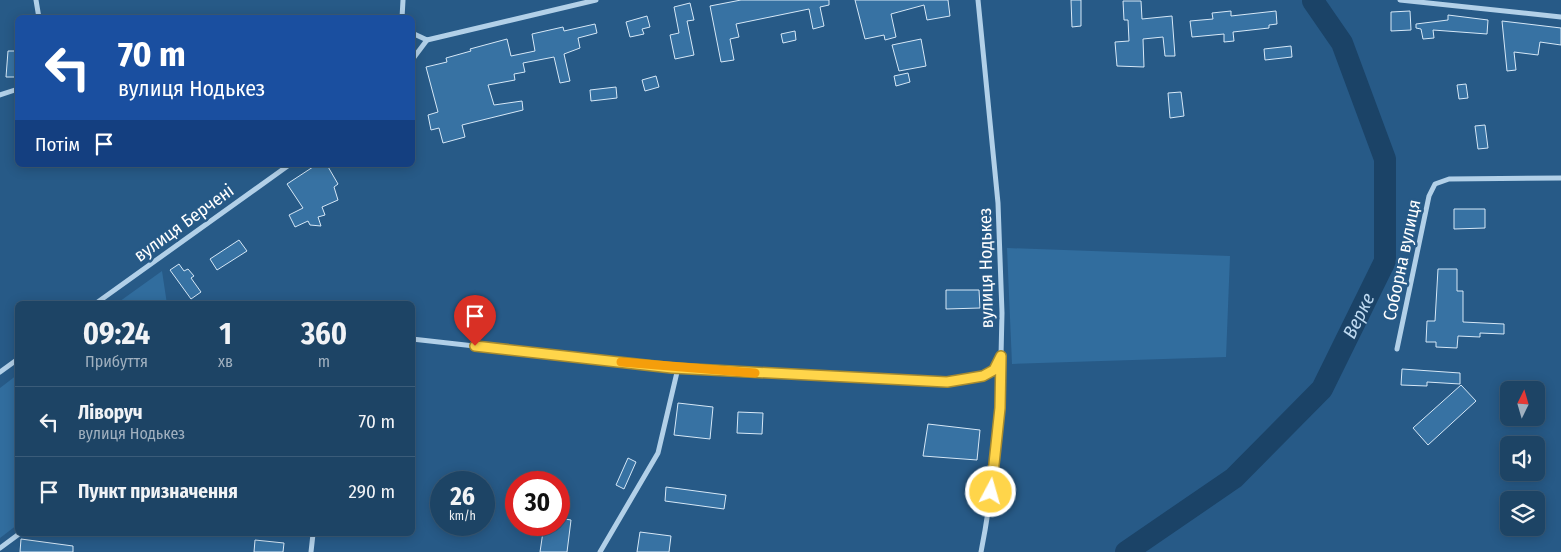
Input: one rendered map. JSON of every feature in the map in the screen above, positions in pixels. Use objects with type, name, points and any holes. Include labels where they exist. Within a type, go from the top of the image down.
[{"type":"street","points":[[36,0],[38,15]]},
{"type":"street","points":[[402,15],[404,0]]},
{"type":"street","points":[[415,34],[427,40],[596,0]]},
{"type":"street","name":"вулиця Нодькез","points":[[978,0],[998,203],[1002,313],[997,436],[990,509],[981,552]]},
{"type":"street","points":[[1400,0],[1561,17]]},
{"type":"street","points":[[415,56],[427,40]]},
{"type":"street","points":[[0,95],[15,90]]},
{"type":"street","name":"вулиця Берчені","points":[[99,301],[286,167]]},
{"type":"street","name":"Соборна вулиця","points":[[1397,349],[1429,196],[1435,184],[1448,179],[1561,178]]},
{"type":"street","points":[[415,339],[678,368],[947,382],[983,376],[994,370],[1001,356]]},
{"type":"street","points":[[0,372],[15,361]]},
{"type":"street","points":[[600,552],[658,453],[678,368]]},
{"type":"street","points":[[0,548],[16,536]]},
{"type":"street","points":[[311,552],[313,536]]},
{"type":"shaded area","points":[[1007,248],[1230,256],[1226,357],[1012,364]]},
{"type":"shaded area","points":[[162,271],[167,301],[120,301]]},
{"type":"shaded area","points":[[15,377],[15,527],[0,538],[0,388]]},
{"type":"building","points":[[741,0],[829,0],[829,5],[820,7],[824,26],[813,29],[809,9],[736,24],[739,37],[730,39],[734,60],[721,62],[710,6]]},
{"type":"building","points":[[855,0],[948,0],[950,16],[927,20],[924,5],[891,14],[896,37],[885,40],[884,35],[865,39]]},
{"type":"building","points":[[1071,0],[1081,0],[1081,26],[1072,27]]},
{"type":"building","points":[[1123,1],[1141,1],[1142,19],[1172,16],[1175,56],[1165,56],[1163,37],[1143,39],[1144,67],[1117,66],[1115,42],[1129,41],[1128,20],[1124,20]]},
{"type":"building","points":[[690,3],[694,20],[687,21],[694,55],[675,59],[670,35],[679,33],[674,7]]},
{"type":"building","points":[[1231,11],[1231,16],[1276,11],[1277,24],[1269,25],[1269,28],[1233,32],[1234,41],[1224,42],[1224,34],[1192,37],[1190,21],[1213,19],[1212,13]]},
{"type":"building","points":[[1410,11],[1411,30],[1391,31],[1391,12]]},
{"type":"building","points":[[1448,15],[1488,20],[1487,34],[1433,30],[1434,38],[1423,39],[1421,29],[1416,28],[1416,24],[1448,20]]},
{"type":"building","points":[[647,16],[650,27],[642,29],[644,34],[630,37],[626,22]]},
{"type":"building","points":[[1502,21],[1561,28],[1561,45],[1540,42],[1538,55],[1514,52],[1516,70],[1507,71]]},
{"type":"building","points":[[595,24],[597,33],[578,38],[580,48],[564,54],[570,81],[560,83],[554,57],[523,63],[525,72],[514,74],[515,80],[488,85],[494,105],[522,101],[523,110],[462,125],[465,137],[443,143],[439,128],[431,130],[428,115],[438,112],[426,67],[447,62],[446,58],[471,51],[470,49],[507,39],[511,56],[535,51],[532,34],[563,27],[564,31]]},
{"type":"building","points":[[795,31],[796,40],[783,43],[781,34]]},
{"type":"building","points":[[921,39],[926,66],[899,71],[892,45]]},
{"type":"building","points":[[1291,46],[1292,57],[1265,60],[1264,49]]},
{"type":"building","points":[[8,51],[15,51],[15,77],[6,77]]},
{"type":"building","points":[[908,73],[910,82],[896,86],[894,76]]},
{"type":"building","points":[[656,76],[659,87],[645,91],[642,80]]},
{"type":"building","points":[[1466,84],[1468,98],[1459,99],[1457,85]]},
{"type":"building","points":[[616,87],[617,98],[591,101],[590,90]]},
{"type":"building","points":[[1181,92],[1184,116],[1170,118],[1168,93]]},
{"type":"building","points":[[1485,125],[1488,148],[1478,149],[1475,126]]},
{"type":"building","points":[[313,167],[328,167],[338,184],[334,187],[338,200],[322,207],[325,215],[318,217],[321,226],[310,225],[308,221],[295,227],[289,215],[303,208],[287,184]]},
{"type":"building","points":[[1454,209],[1485,209],[1485,228],[1454,229]]},
{"type":"building","points":[[239,240],[247,251],[217,270],[210,259]]},
{"type":"building","points":[[179,264],[184,271],[188,269],[194,276],[191,278],[201,292],[191,299],[170,270]]},
{"type":"building","points":[[1438,269],[1457,269],[1457,291],[1463,291],[1463,322],[1504,324],[1504,334],[1480,333],[1480,337],[1458,336],[1457,348],[1436,347],[1436,342],[1426,342],[1427,321],[1435,321]]},
{"type":"building","points":[[946,290],[979,290],[980,308],[946,309]]},
{"type":"building","points":[[1402,369],[1460,373],[1460,384],[1427,382],[1427,386],[1401,385]]},
{"type":"building","points":[[1461,385],[1476,401],[1428,445],[1413,428]]},
{"type":"building","points":[[678,403],[713,407],[710,439],[674,435]]},
{"type":"building","points":[[738,412],[763,413],[762,434],[737,433]]},
{"type":"building","points":[[928,424],[980,430],[977,460],[923,456]]},
{"type":"building","points":[[628,458],[636,462],[624,489],[616,485]]},
{"type":"building","points":[[666,487],[726,495],[724,509],[665,501]]},
{"type":"building","points":[[640,532],[671,536],[669,552],[637,552]]},
{"type":"building","points":[[542,536],[569,536],[567,552],[540,552]]},
{"type":"building","points":[[21,539],[73,546],[73,552],[20,552]]},
{"type":"building","points":[[255,540],[284,543],[283,552],[254,552]]},
{"type":"waterway","name":"Верке","points":[[1126,552],[1234,478],[1322,389],[1385,261],[1385,159],[1342,43],[1313,1]]},
{"type":"slow traffic","points":[[621,362],[672,368],[755,373]]},
{"type":"route","points":[[475,346],[672,368],[947,382],[983,376],[994,370],[1001,356],[1000,408],[991,492]]}]
